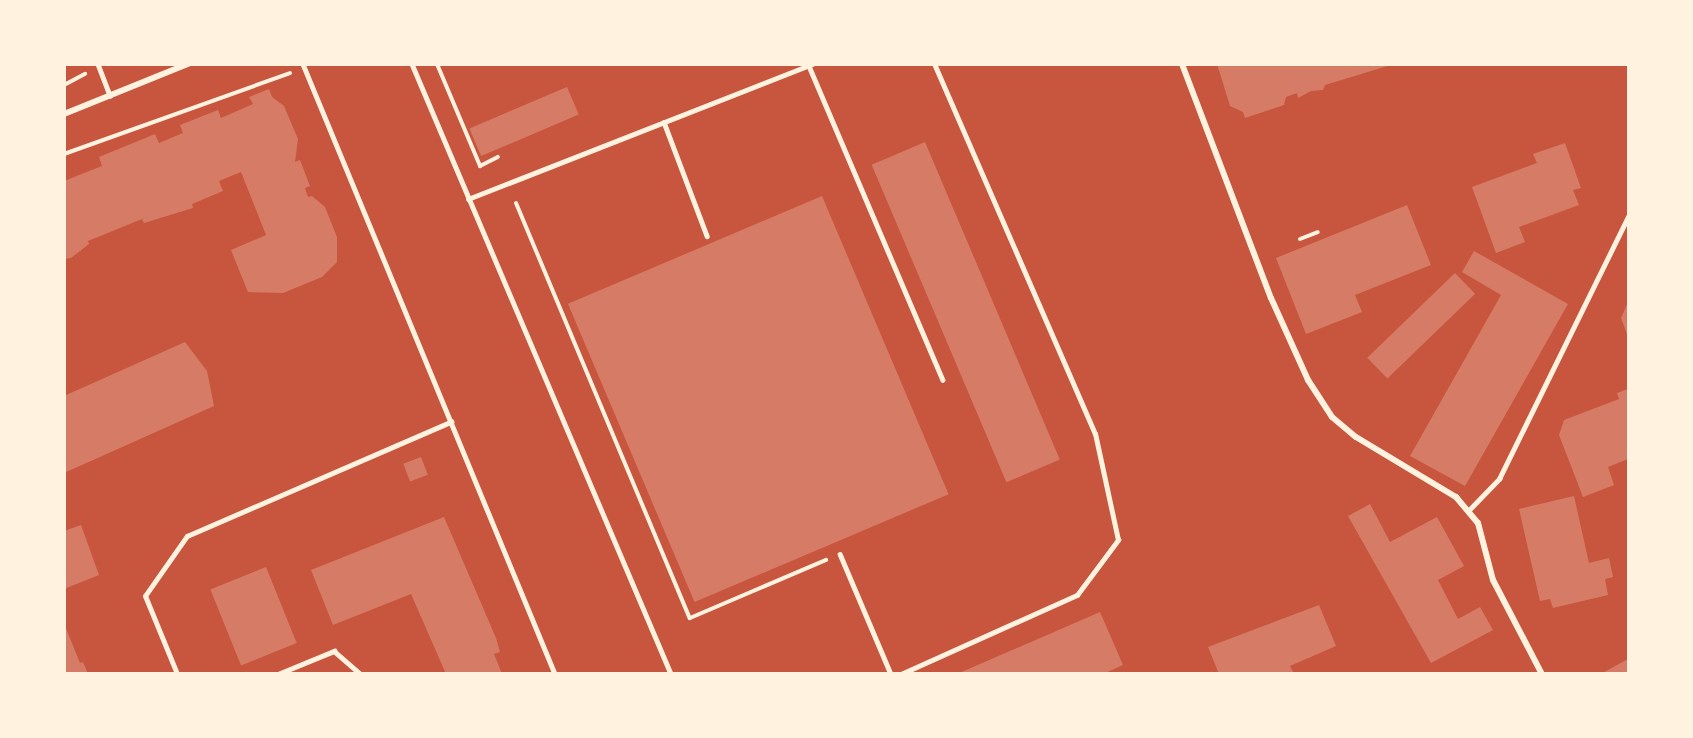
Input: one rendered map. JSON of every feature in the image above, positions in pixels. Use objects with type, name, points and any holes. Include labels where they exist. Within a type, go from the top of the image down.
[{"type":"street","points":[[64,114],[188,64]]},
{"type":"street","points":[[1182,64],[1271,298],[1308,380],[1332,417],[1348,430],[1456,497],[1478,523],[1505,606],[1542,674]]},
{"type":"lane","points":[[98,64],[110,96]]},
{"type":"lane","points":[[412,64],[670,674]]},
{"type":"lane","points":[[901,674],[1077,595],[1118,540],[1095,434],[934,64]]},
{"type":"lane","points":[[468,199],[810,65],[943,380]]},
{"type":"lane","points":[[303,66],[555,674]]},
{"type":"lane","points":[[664,122],[707,236]]},
{"type":"lane","points":[[1468,512],[1499,479],[1629,217]]},
{"type":"lane","points":[[177,674],[145,596],[187,536],[451,422]]},
{"type":"lane","points":[[840,554],[891,674]]},
{"type":"lane","points":[[278,674],[334,651],[360,674]]},
{"type":"path","points":[[437,64],[480,166],[498,157]]},
{"type":"path","points":[[64,154],[303,66]]},
{"type":"path","points":[[516,203],[690,618],[840,554]]},
{"type":"path","points":[[1300,239],[1318,232]]},
{"type":"building","points":[[1217,64],[1394,64],[1325,85],[1323,90],[1311,91],[1298,98],[1297,93],[1286,97],[1284,105],[1245,118],[1243,112],[1230,106]]},
{"type":"building","points":[[567,87],[579,115],[481,156],[469,128]]},
{"type":"building","points":[[269,89],[272,97],[284,106],[298,139],[295,162],[300,160],[310,186],[305,188],[308,197],[312,196],[325,207],[337,237],[337,262],[322,277],[283,293],[248,292],[231,250],[266,235],[241,172],[219,181],[223,191],[192,204],[193,208],[144,223],[142,219],[88,241],[89,244],[71,258],[64,259],[64,181],[102,166],[99,157],[155,134],[159,143],[183,133],[180,125],[218,110],[221,118],[253,104],[249,97]]},
{"type":"building","points":[[925,142],[1060,460],[1006,482],[872,165]]},
{"type":"building","points":[[1565,143],[1581,188],[1573,190],[1579,205],[1519,227],[1525,242],[1496,253],[1472,187],[1537,163],[1533,154]]},
{"type":"building","points":[[822,196],[949,494],[695,602],[568,304]]},
{"type":"building","points":[[1407,205],[1431,265],[1355,295],[1362,312],[1306,334],[1276,258]]},
{"type":"building","points":[[1474,251],[1568,304],[1465,486],[1410,456],[1501,295],[1462,272]]},
{"type":"building","points":[[1455,273],[1475,294],[1387,379],[1367,358]]},
{"type":"building","points":[[1628,302],[1628,337],[1621,318]]},
{"type":"building","points":[[185,342],[207,371],[214,406],[64,473],[64,396]]},
{"type":"building","points":[[1628,389],[1628,459],[1608,467],[1614,485],[1583,497],[1559,435],[1564,420],[1619,399],[1617,393]]},
{"type":"building","points":[[421,457],[428,475],[410,482],[403,464]]},
{"type":"building","points":[[1574,496],[1589,563],[1609,558],[1613,577],[1605,579],[1608,595],[1553,608],[1550,599],[1540,601],[1519,509]]},
{"type":"building","points":[[1370,504],[1390,542],[1437,517],[1464,566],[1438,580],[1458,619],[1480,607],[1493,630],[1431,663],[1348,516]]},
{"type":"building","points":[[444,517],[496,638],[500,652],[494,654],[502,674],[446,674],[411,594],[333,625],[311,570]]},
{"type":"building","points":[[81,525],[99,575],[64,589],[64,531]]},
{"type":"building","points":[[266,567],[297,643],[241,666],[210,589]]},
{"type":"building","points":[[1319,605],[1336,646],[1290,666],[1293,672],[1288,674],[1219,674],[1208,647]]},
{"type":"building","points":[[1100,612],[1123,665],[1103,674],[957,674]]},
{"type":"building","points":[[65,626],[80,663],[83,662],[88,674],[64,674]]},
{"type":"building","points":[[1628,659],[1628,674],[1601,674],[1608,670]]}]
